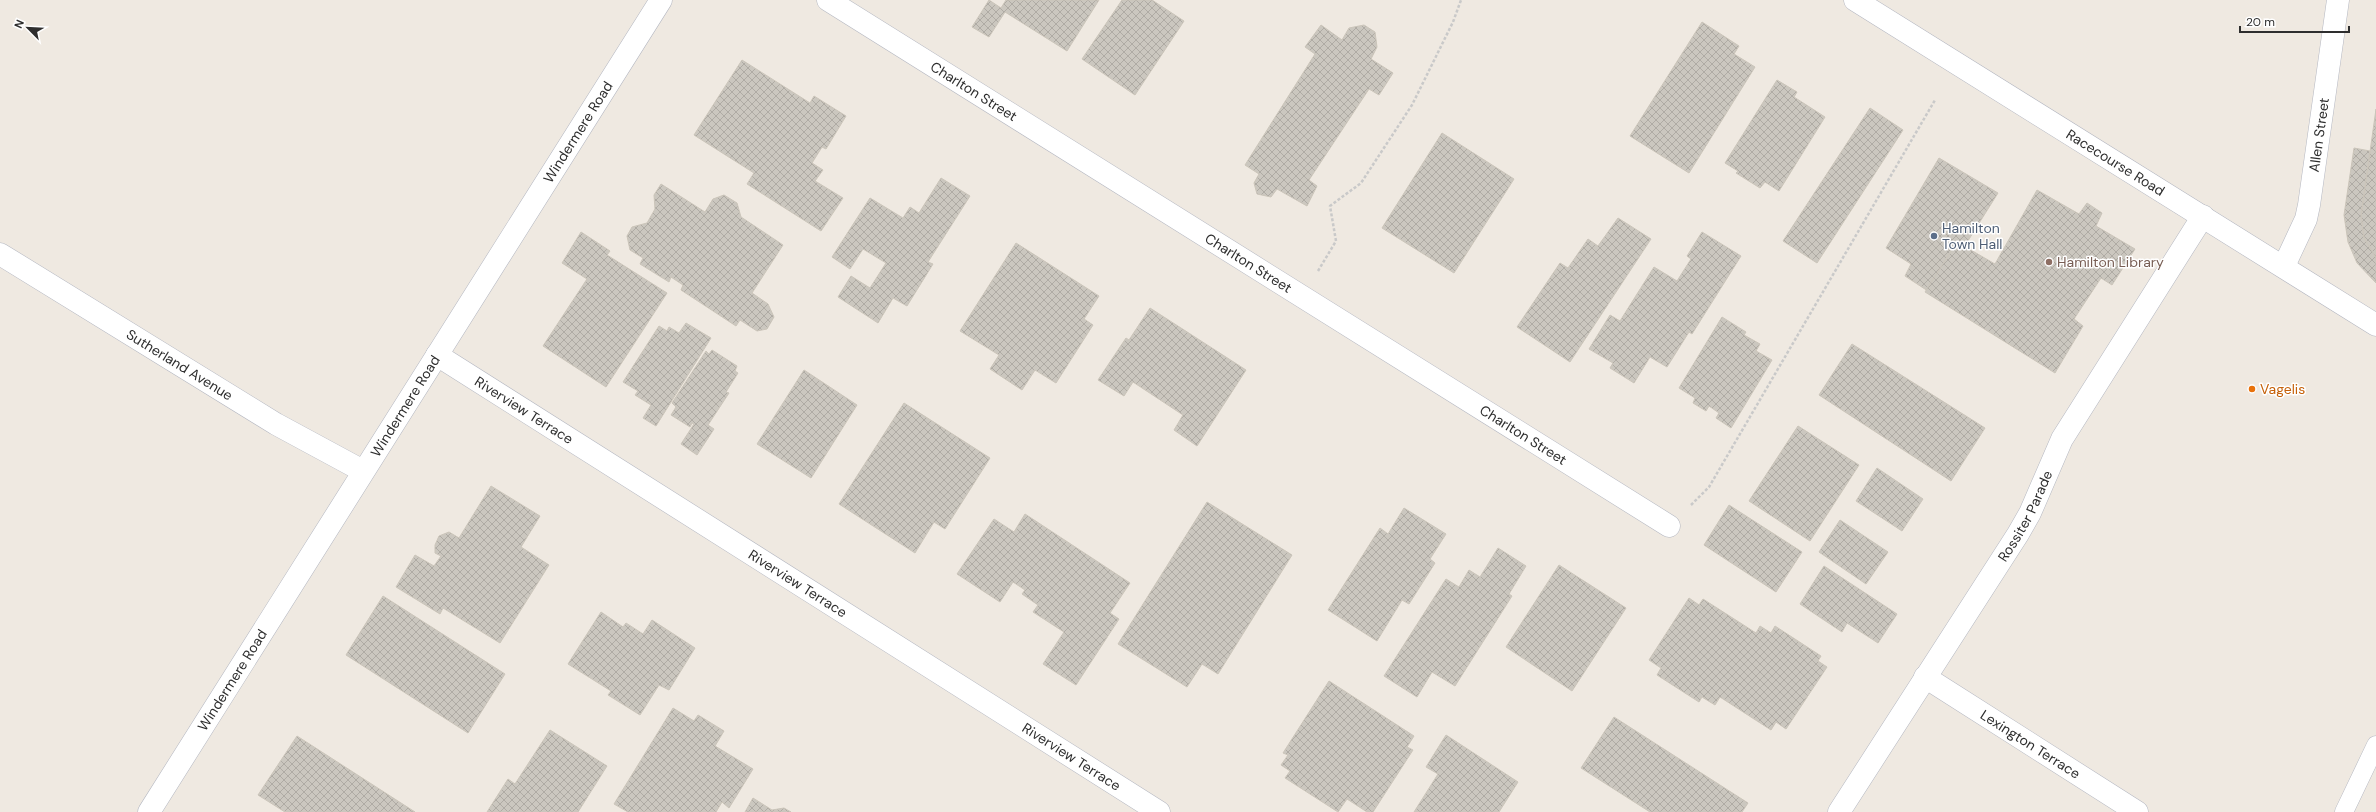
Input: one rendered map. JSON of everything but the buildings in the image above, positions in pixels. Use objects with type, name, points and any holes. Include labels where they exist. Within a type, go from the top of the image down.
[{"type":"street","name":"Windermere Road","points":[[149,812],[661,0]]},
{"type":"street","name":"Charlton Street","points":[[828,0],[1669,526]]},
{"type":"street","name":"Racecourse Road","points":[[1854,0],[2284,266],[2376,325]]},
{"type":"street","name":"Allen Street","points":[[2284,266],[2306,219],[2338,0]]},
{"type":"street","name":"Rossiter Parade","points":[[1840,812],[1925,677],[2018,534],[2030,513],[2062,439],[2203,216]]},
{"type":"street","name":"Sutherland Avenue","points":[[0,254],[276,424],[363,471]]},
{"type":"street","name":"Riverview Terrace","points":[[437,355],[1159,812]]},
{"type":"street","name":"Lexington Terrace","points":[[1925,677],[2137,812]]},
{"type":"lane","points":[[2344,812],[2376,745]]},
{"type":"path","points":[[1304,298],[1336,241],[1330,206],[1361,183],[1412,105],[1453,22],[1461,0]]},
{"type":"path","points":[[1669,526],[1709,487],[1935,100]]},
{"type":"place","name":"Hamilton Town Hall","points":[[1934,236]]},
{"type":"place","name":"Hamilton Library","points":[[2049,262]]},
{"type":"place","name":"Vagelis","points":[[2252,389]]}]
